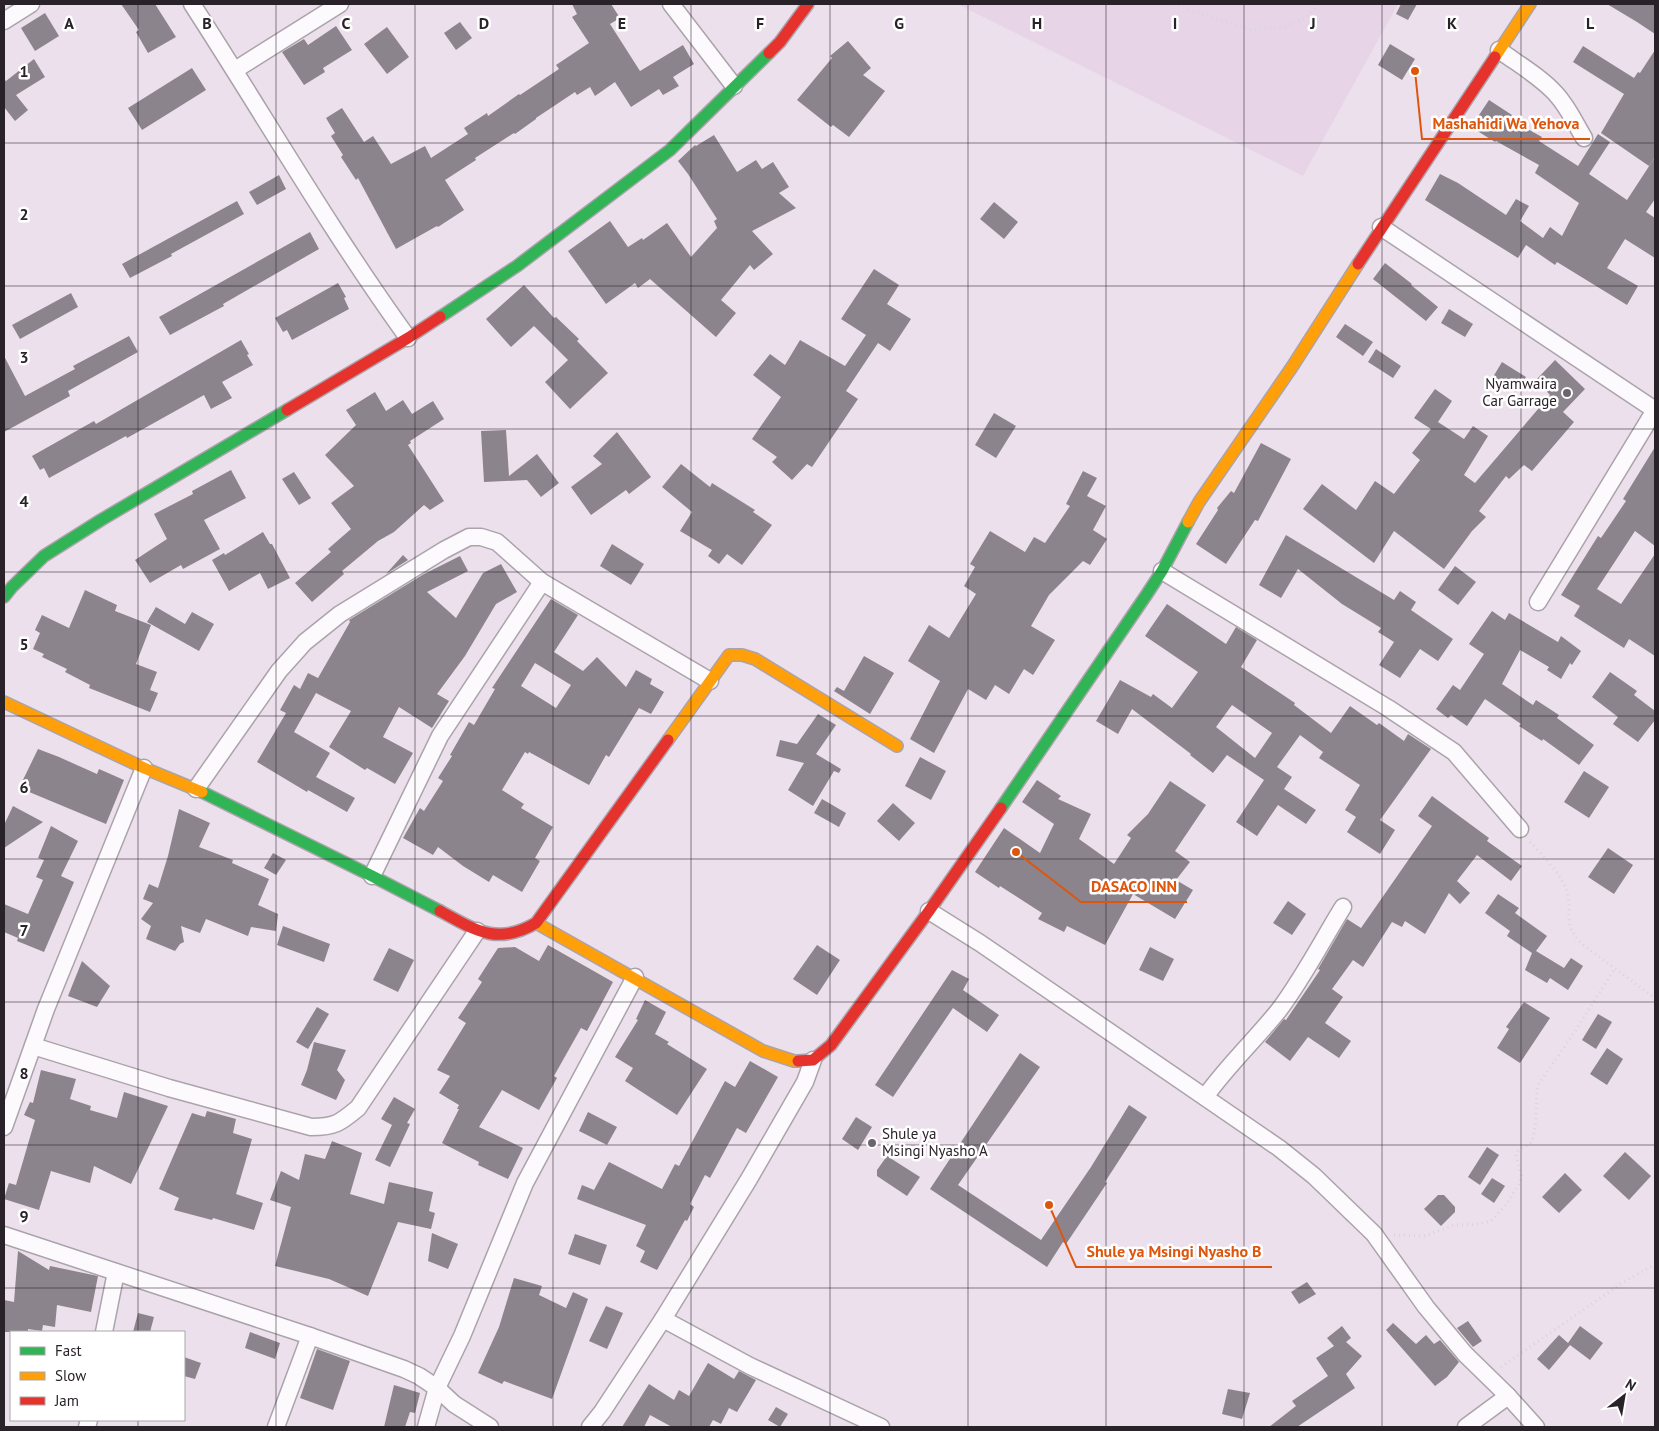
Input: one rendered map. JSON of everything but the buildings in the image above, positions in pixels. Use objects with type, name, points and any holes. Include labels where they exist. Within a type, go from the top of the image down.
[{"type":"street","points":[[4,21],[31,4]]},
{"type":"street","points":[[192,4],[361,272],[408,338]]},
{"type":"street","points":[[235,70],[340,4]]},
{"type":"street","points":[[671,4],[734,86]]},
{"type":"street","points":[[4,597],[44,556],[101,520],[408,338],[517,266],[670,150],[780,42],[808,4]]},
{"type":"street","points":[[590,1427],[602,1412],[663,1319],[754,1171],[805,1082],[813,1060],[831,1045],[929,911],[1072,706],[1162,571],[1200,502],[1292,367],[1530,4]]},
{"type":"street","points":[[1499,50],[1542,81],[1555,93],[1566,106],[1584,138]]},
{"type":"street","points":[[1382,227],[1655,410],[1538,602]]},
{"type":"street","points":[[196,789],[279,671],[305,642],[340,614],[444,550],[469,537],[481,537],[498,542],[542,582],[710,682]]},
{"type":"street","points":[[1162,571],[1388,708],[1454,752],[1520,829]]},
{"type":"street","points":[[372,876],[440,736],[542,582]]},
{"type":"street","points":[[4,702],[144,768],[196,789],[478,931],[502,935],[521,932],[536,923],[729,655],[742,655],[756,659],[897,746]]},
{"type":"street","points":[[4,1127],[46,1009],[144,768]]},
{"type":"street","points":[[1205,1097],[1217,1079],[1280,1009],[1343,906]]},
{"type":"street","points":[[929,911],[980,943],[1205,1097],[1279,1148],[1314,1176],[1374,1234],[1426,1307],[1465,1354],[1508,1396],[1536,1427]]},
{"type":"street","points":[[536,923],[764,1051],[794,1061],[813,1060]]},
{"type":"street","points":[[33,1046],[169,1088],[311,1127],[330,1127],[358,1108],[478,931]]},
{"type":"street","points":[[426,1427],[437,1388],[462,1336],[526,1183],[635,978]]},
{"type":"street","points":[[4,1236],[310,1336],[404,1369],[437,1388],[454,1404],[490,1427]]},
{"type":"street","points":[[104,1331],[116,1272]]},
{"type":"street","points":[[663,1319],[750,1366],[874,1426]]},
{"type":"street","points":[[276,1427],[310,1336]]},
{"type":"street","points":[[1466,1427],[1508,1396]]},
{"type":"path","points":[[1174,4],[1252,30],[1284,27],[1305,18],[1319,4]]},
{"type":"path","points":[[1520,829],[1557,875],[1566,892],[1570,928],[1574,935],[1655,998]]},
{"type":"path","points":[[1374,1234],[1426,1236],[1454,1225],[1478,1224],[1491,1221],[1506,1205],[1520,1183],[1522,1175],[1516,1155],[1520,1148],[1529,1144],[1532,1138],[1538,1085],[1576,1030],[1615,968]]},
{"type":"path","points":[[1488,1376],[1619,1285],[1655,1264]]},
{"type":"shaded area","points":[[957,4],[1398,4],[1303,176]]},
{"type":"traffic: fast","points":[[440,317],[517,266],[670,150],[769,53]]},
{"type":"traffic: fast","points":[[4,597],[44,556],[101,520],[287,410]]},
{"type":"traffic: fast","points":[[1001,808],[1147,594],[1162,571],[1188,522]]},
{"type":"traffic: fast","points":[[202,792],[440,911]]},
{"type":"traffic: slow","points":[[1495,57],[1530,4]]},
{"type":"traffic: slow","points":[[1188,522],[1199,502],[1292,367],[1358,264]]},
{"type":"traffic: slow","points":[[668,740],[729,655],[742,655],[755,659],[897,746]]},
{"type":"traffic: slow","points":[[4,702],[144,768],[202,792]]},
{"type":"traffic: slow","points":[[536,923],[763,1051],[798,1061]]},
{"type":"traffic: jam","points":[[769,53],[780,42],[808,4]]},
{"type":"traffic: jam","points":[[1358,264],[1495,57]]},
{"type":"traffic: jam","points":[[287,410],[440,317]]},
{"type":"traffic: jam","points":[[440,911],[464,924],[487,933],[509,934],[536,923],[668,740]]},
{"type":"traffic: jam","points":[[798,1061],[813,1060],[831,1045],[929,911],[1001,808]]},
{"type":"place","name":"Mashahidi Wa Yehova","points":[[1415,71]]},
{"type":"place","name":"Nyamwaira Car Garrage","points":[[1567,393]]},
{"type":"place","name":"DASACO INN","points":[[1016,852]]},
{"type":"place","name":"Shule ya Msingi Nyasho A","points":[[872,1143]]},
{"type":"place","name":"Shule ya Msingi Nyasho B","points":[[1049,1205]]}]
